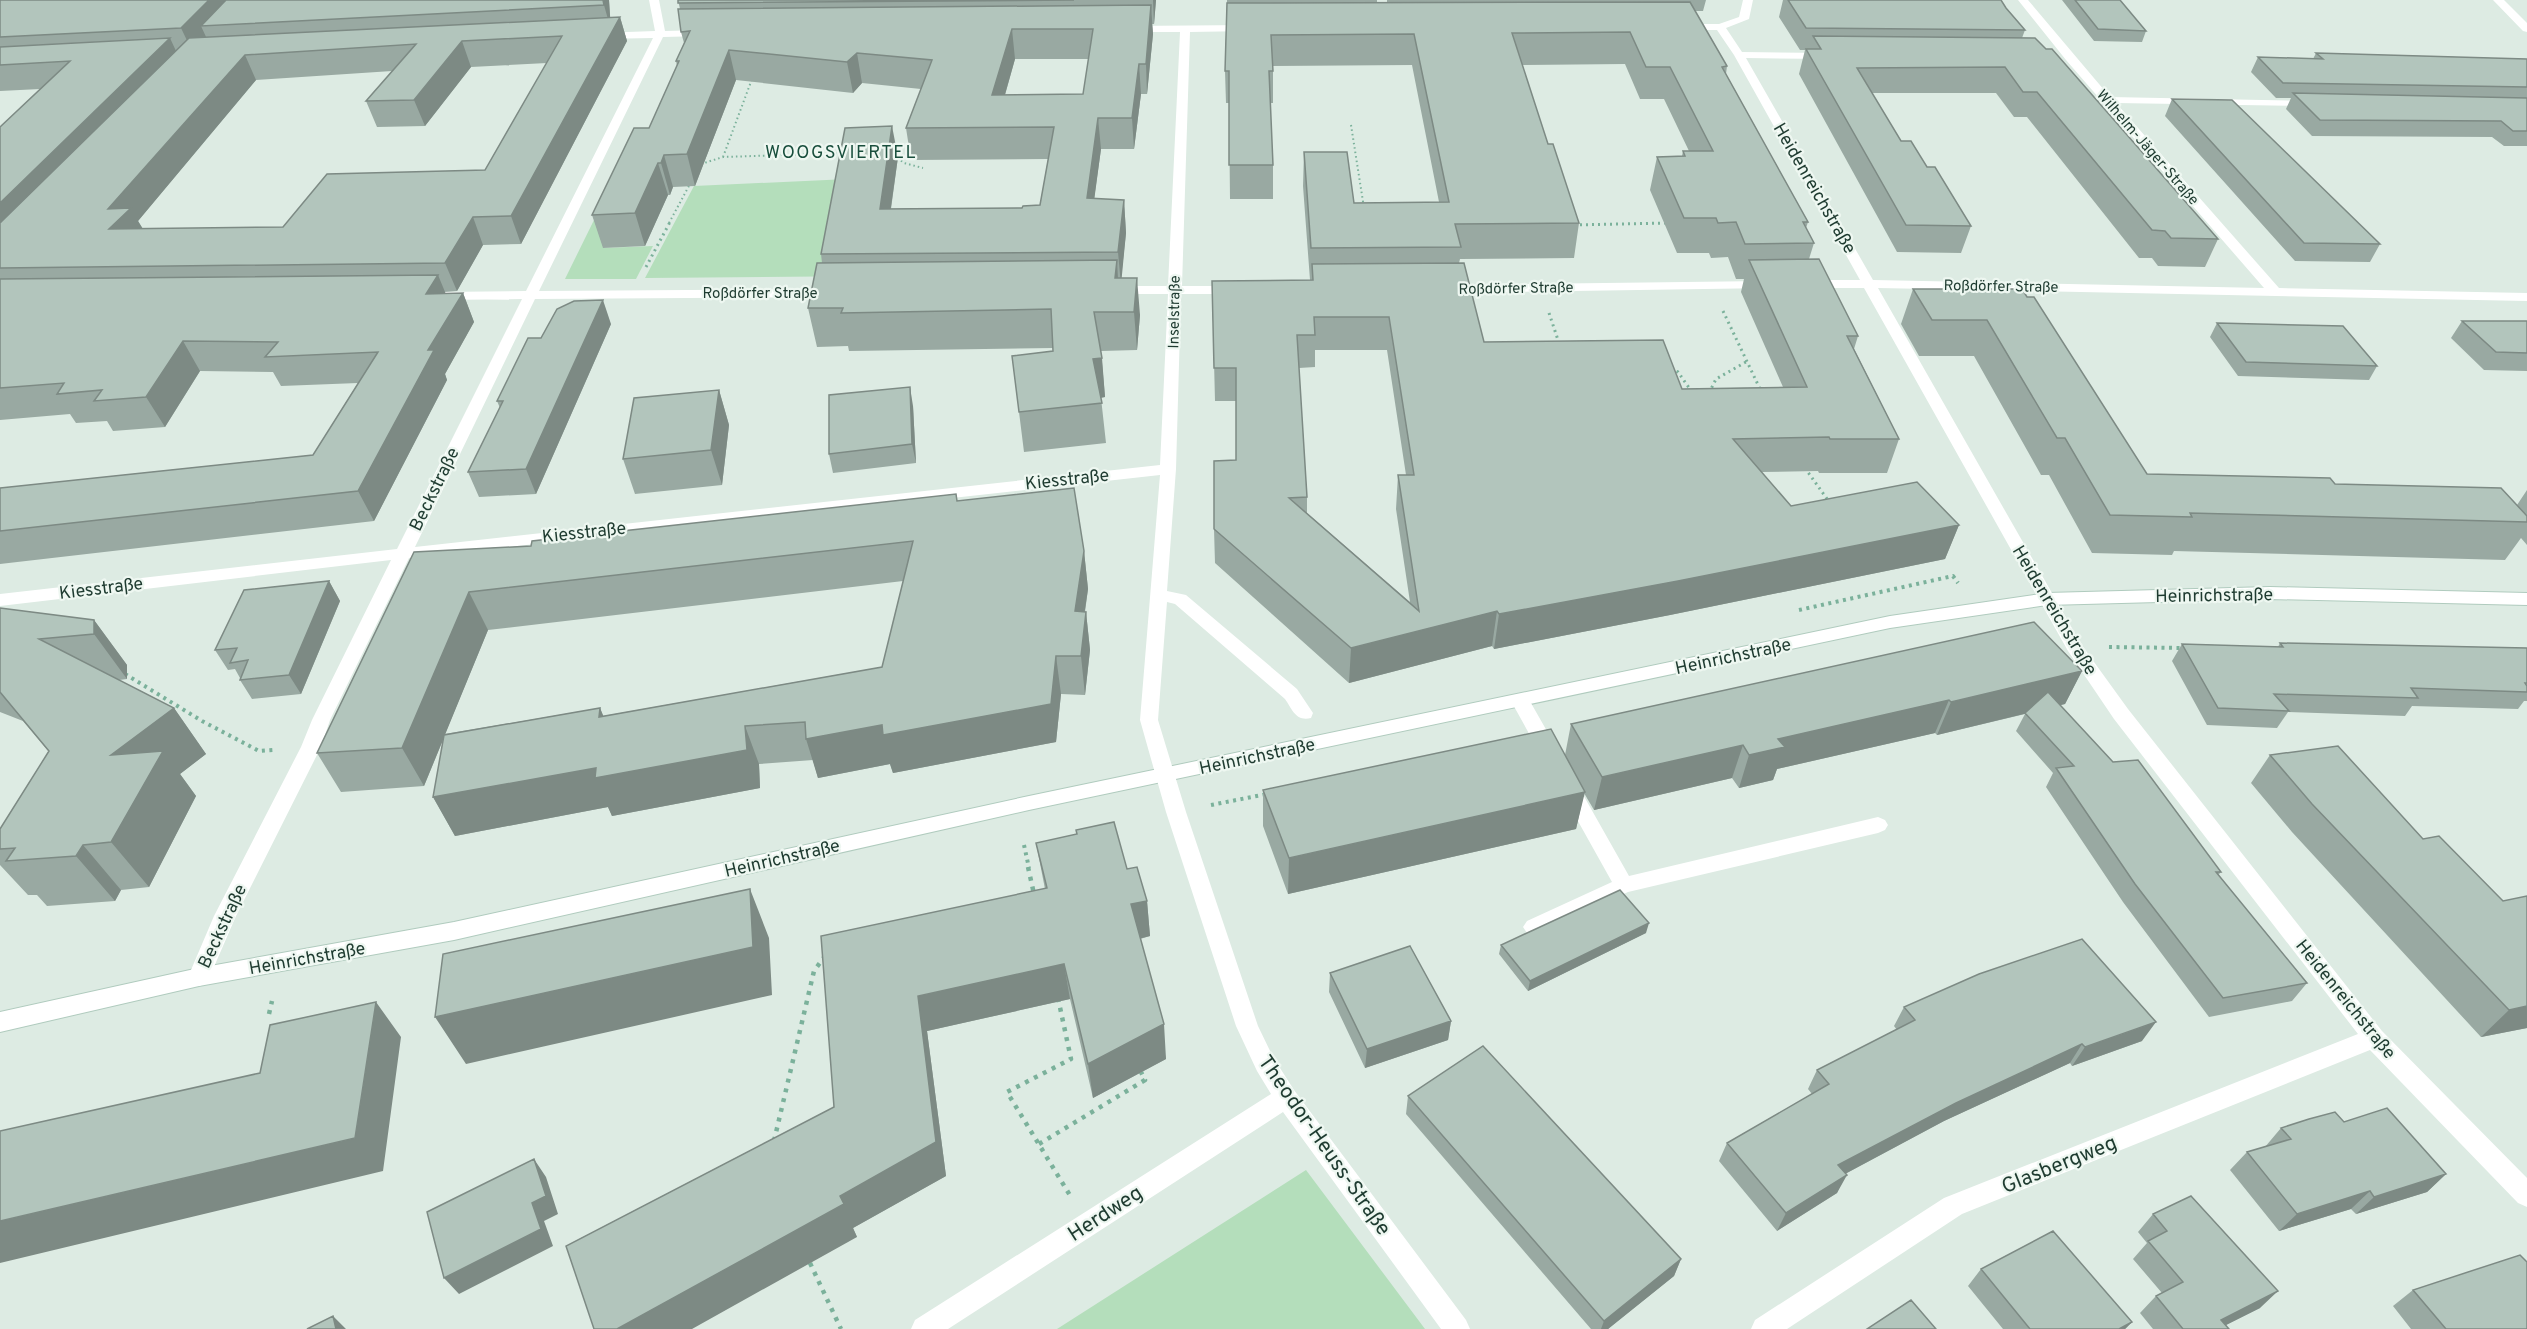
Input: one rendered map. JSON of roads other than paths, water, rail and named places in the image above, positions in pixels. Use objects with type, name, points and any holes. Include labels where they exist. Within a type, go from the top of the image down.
[{"type":"street","points":[[654,0],[660,33]]},
{"type":"street","points":[[1672,27],[1720,27],[1744,19],[1748,0]]},
{"type":"street","name":"Wilhelm-Jäger-Straße","points":[[2024,0],[2065,58],[2107,100],[2274,291]]},
{"type":"street","points":[[2498,0],[2527,29]]},
{"type":"street","name":"Heidenreichstraße","points":[[1720,27],[1739,55],[2074,647],[2121,714],[2374,1038],[2527,1195]]},
{"type":"street","points":[[1114,29],[1256,28]]},
{"type":"street","name":"Inselstraße","points":[[1165,775],[1149,720],[1168,469],[1185,29]]},
{"type":"street","points":[[589,37],[660,33],[720,33]]},
{"type":"street","name":"Beckstraße","points":[[199,977],[225,916],[311,747],[321,720],[402,553],[660,33]]},
{"type":"street","points":[[1739,55],[1844,56]]},
{"type":"street","points":[[2107,100],[2325,103]]},
{"type":"street","name":"Roßdörfer Straße","points":[[1799,285],[1869,284],[2527,297]]},
{"type":"street","name":"Roßdörfer Straße","points":[[1433,289],[1777,285]]},
{"type":"street","points":[[1104,291],[1246,290]]},
{"type":"street","name":"Roßdörfer Straße","points":[[425,296],[849,292]]},
{"type":"street","name":"Kiesstraße","points":[[0,600],[402,553],[1168,469]]},
{"type":"street","name":"Heinrichstraße","points":[[0,1022],[199,977],[454,931],[1165,775],[1890,622],[2047,599],[2270,593],[2527,599]]},
{"type":"street","points":[[1158,595],[1180,599],[1291,694],[1304,713]]},
{"type":"street","points":[[1520,701],[1624,885]]},
{"type":"street","name":"Theodor-Heuss-Straße","points":[[1165,775],[1247,1026],[1265,1064],[1286,1097],[1457,1329]]},
{"type":"street","points":[[1534,927],[1624,885],[1878,825]]},
{"type":"street","name":"Glasbergweg","points":[[1764,1329],[1953,1206],[2374,1038]]},
{"type":"street","name":"Herdweg","points":[[924,1329],[1286,1097]]},
{"type":"district","name":"WOOGSVIERTEL","points":[[841,152]]}]
